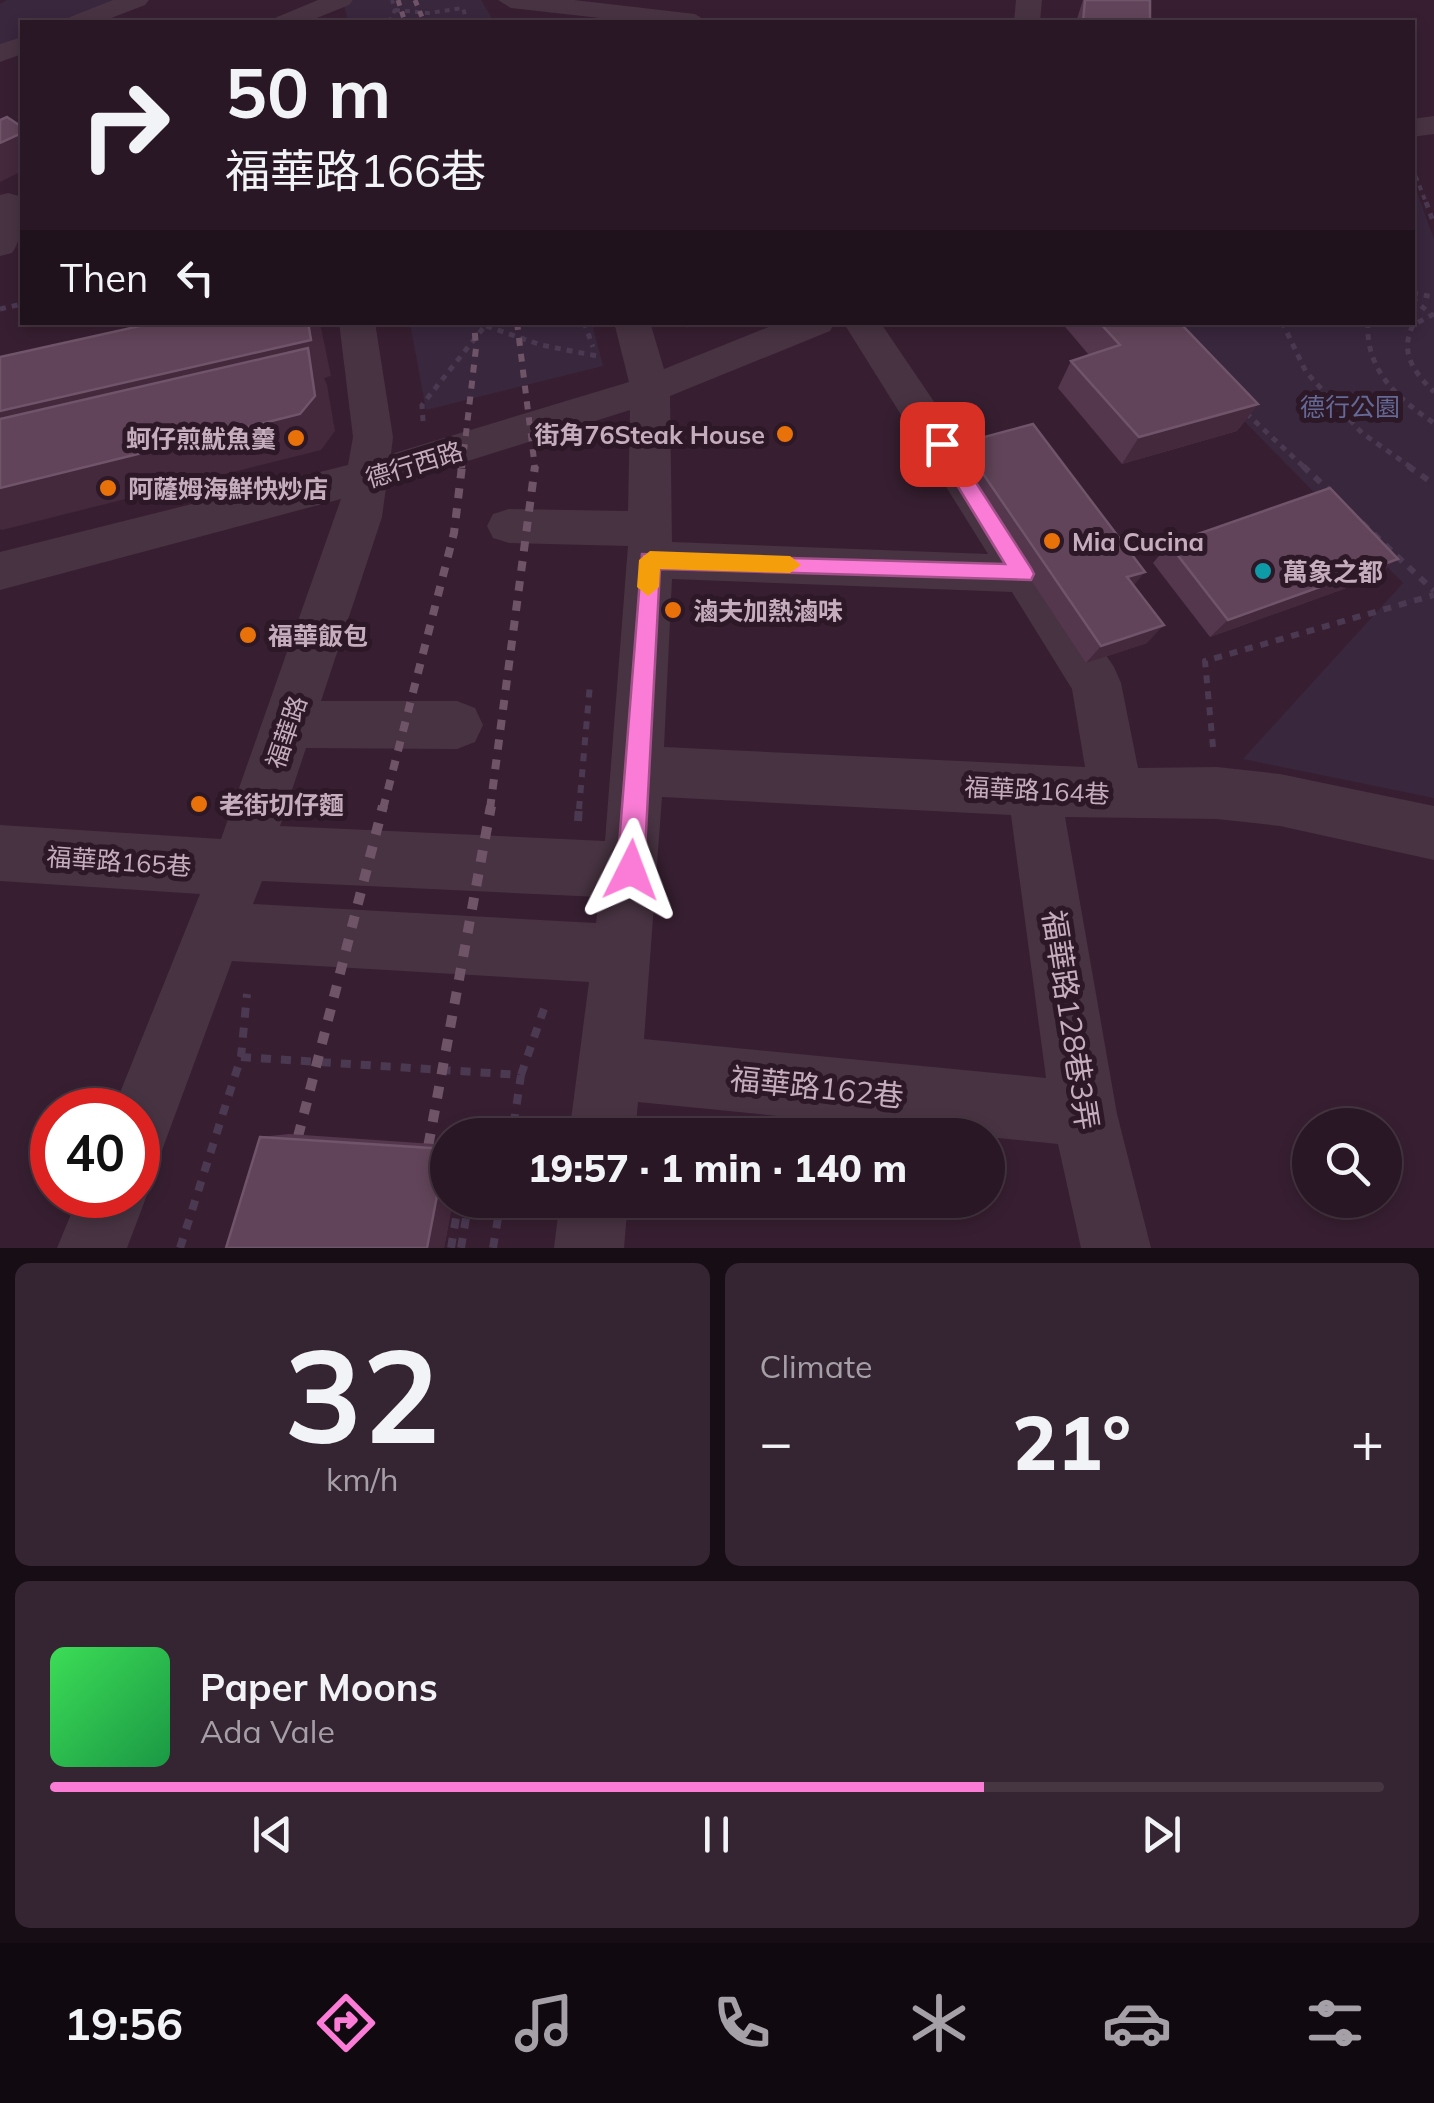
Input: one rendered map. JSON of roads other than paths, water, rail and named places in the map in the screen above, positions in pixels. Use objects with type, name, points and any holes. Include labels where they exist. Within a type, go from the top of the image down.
[{"type":"street","points":[[84,20],[136,0]]},
{"type":"street","points":[[291,20],[340,0]]},
{"type":"street","points":[[511,0],[678,20]]},
{"type":"street","points":[[0,250],[8,203]]},
{"type":"street","name":"福華路","points":[[154,1088],[240,860],[360,517],[373,437],[357,325]]},
{"type":"street","points":[[604,1118],[624,954],[603,868],[636,771],[650,544],[650,389],[633,325]]},
{"type":"street","name":"德行西路","points":[[0,572],[367,479],[650,389],[810,325]]},
{"type":"street","points":[[863,325],[1096,682],[1117,794]]},
{"type":"street","points":[[509,526],[650,544],[1023,574]]},
{"type":"street","points":[[289,724],[458,726]]},
{"type":"street","name":"福華路164巷","points":[[636,771],[1117,794],[1217,793],[1280,800],[1434,833]]},
{"type":"street","name":"福華路128巷3弄","points":[[1034,790],[1084,1114],[1116,1248]]},
{"type":"street","name":"福華路165巷","points":[[0,853],[603,868]]},
{"type":"street","points":[[214,932],[624,954]]},
{"type":"street","name":"福華路162巷","points":[[610,1066],[1084,1114]]},
{"type":"street","points":[[92,1248],[103,1218]]},
{"type":"street","points":[[589,1248],[592,1218]]},
{"type":"railway","points":[[398,0],[404,20]]},
{"type":"railway","points":[[415,0],[423,20]]},
{"type":"railway","points":[[462,468],[476,348],[474,325]]},
{"type":"railway","points":[[517,325],[535,467]]},
{"type":"railway","points":[[383,809],[454,533],[462,466]]},
{"type":"railway","points":[[490,809],[535,467]]},
{"type":"railway","points":[[292,1160],[383,806]]},
{"type":"railway","points":[[424,1169],[491,806]]},
{"type":"place","name":"街角76Steak House","points":[[785,434]]},
{"type":"place","name":"蚵仔煎魷魚羹","points":[[296,438]]},
{"type":"place","name":"阿薩姆海鮮快炒店","points":[[108,488]]},
{"type":"place","name":"Mia Cucina","points":[[1052,541]]},
{"type":"place","name":"萬象之都","points":[[1263,571]]},
{"type":"place","name":"滷夫加熱滷味","points":[[673,610]]},
{"type":"place","name":"福華飯包","points":[[248,635]]},
{"type":"place","name":"老街切仔麵","points":[[199,804]]},
{"type":"park label","name":"德行公園","points":[[1350,406]]}]
